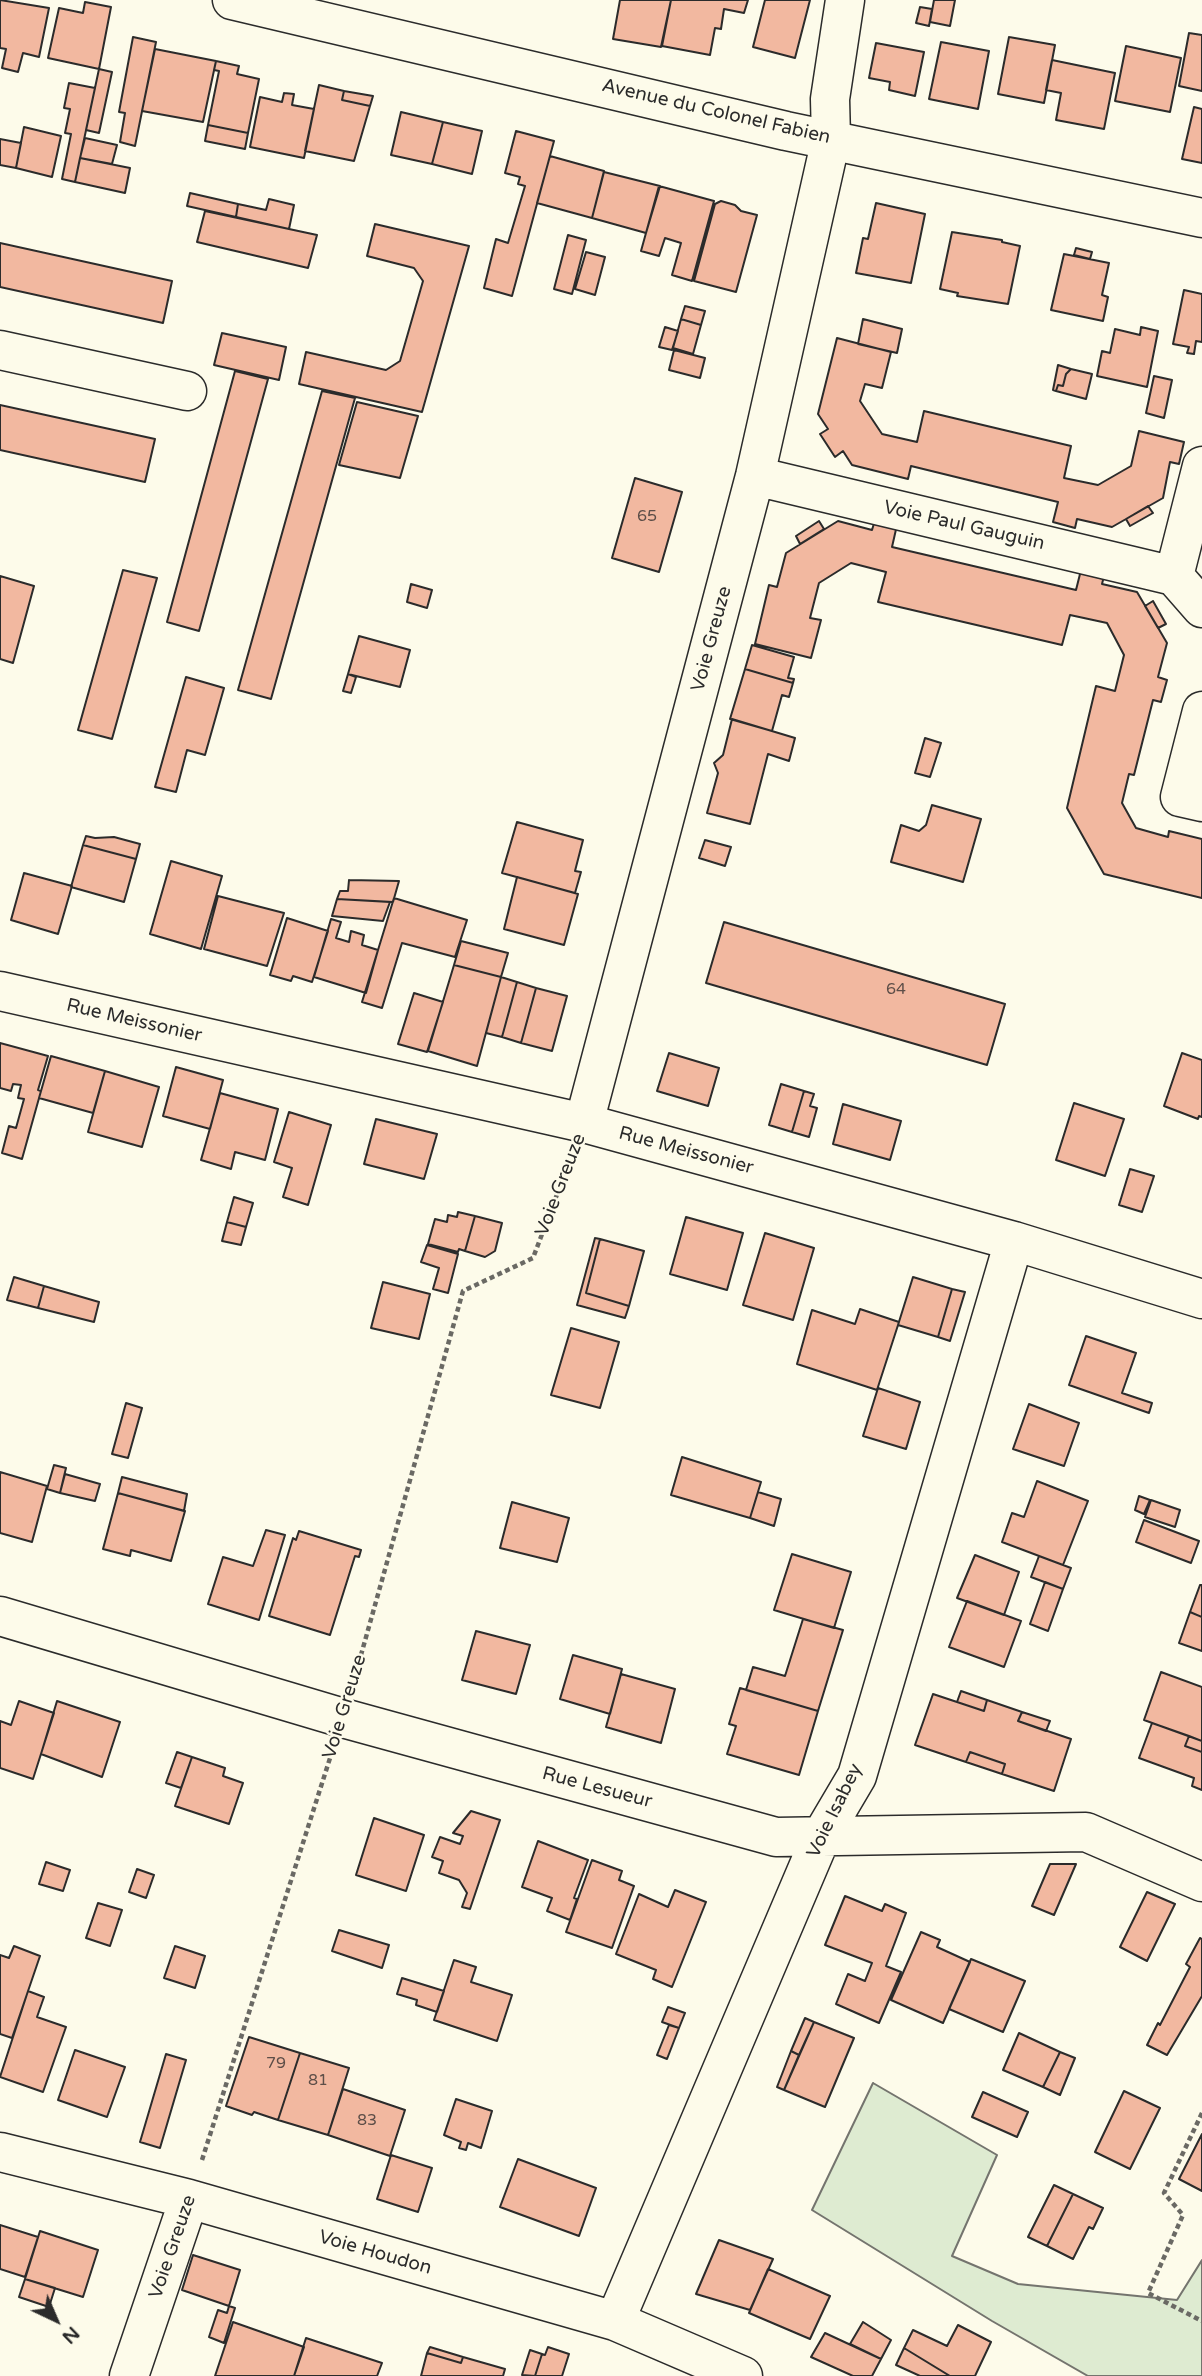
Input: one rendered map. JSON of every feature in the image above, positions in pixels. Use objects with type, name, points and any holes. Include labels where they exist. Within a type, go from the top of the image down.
[{"type":"street","name":"Avenue du Colonel Fabien","points":[[232,0],[786,131],[1202,218]]},
{"type":"street","name":"Voie Greuze","points":[[584,1123],[755,476],[831,139],[830,99],[845,0]]},
{"type":"street","points":[[0,350],[187,391]]},
{"type":"street","points":[[1202,466],[1174,576],[1202,608]]},
{"type":"street","name":"Voie Paul Gauguin","points":[[755,476],[1174,576]]},
{"type":"street","points":[[1202,711],[1180,797],[1202,802]]},
{"type":"street","name":"Rue Meissonier","points":[[0,990],[584,1123],[1014,1241],[1202,1298]]},
{"type":"street","name":"Voie Isabey","points":[[615,2321],[821,1837],[857,1776],[1014,1241]]},
{"type":"street","name":"Rue Lesueur","points":[[0,1616],[343,1718],[776,1837],[1086,1832],[1202,1882]]},
{"type":"street","name":"Voie Houdon","points":[[0,2152],[189,2199],[615,2321],[693,2366],[743,2376]]},
{"type":"street","name":"Voie Greuze","points":[[129,2376],[189,2199]]},
{"type":"path","name":"Voie Greuze","points":[[189,2199],[343,1718],[463,1291],[533,1258],[584,1123]]},
{"type":"path","points":[[1202,2113],[1164,2193],[1183,2215],[1148,2293],[1202,2321]]},
{"type":"green space","points":[[873,2083],[997,2155],[952,2256],[1018,2284],[1177,2300],[1202,2260],[1202,2376],[1088,2376],[992,2321],[812,2210]]},
{"type":"building","points":[[0,0],[49,8],[39,57],[23,53],[18,72],[2,68],[6,49],[0,48]]},
{"type":"building","points":[[620,0],[671,0],[661,47],[613,39]]},
{"type":"building","points":[[671,0],[748,0],[744,13],[724,9],[721,29],[715,28],[710,55],[662,46]]},
{"type":"building","points":[[765,0],[810,0],[795,58],[753,47]]},
{"type":"building","points":[[934,0],[955,0],[950,26],[930,22]]},
{"type":"building","points":[[85,2],[111,7],[99,69],[48,58],[59,8],[83,13]]},
{"type":"building","points":[[920,7],[932,9],[929,26],[916,23]]},
{"type":"building","points":[[1189,33],[1202,35],[1202,91],[1179,86]]},
{"type":"building","points":[[133,37],[156,42],[135,146],[120,142],[125,113],[119,112]]},
{"type":"building","points":[[1009,37],[1055,45],[1044,103],[998,94]]},
{"type":"building","points":[[941,42],[989,51],[978,109],[929,99]]},
{"type":"building","points":[[876,43],[924,52],[915,96],[889,90],[890,82],[869,78]]},
{"type":"building","points":[[1126,46],[1181,58],[1170,112],[1115,101]]},
{"type":"building","points":[[155,49],[216,61],[203,122],[142,111]]},
{"type":"building","points":[[1052,60],[1115,73],[1104,129],[1056,120],[1061,93],[1046,90]]},
{"type":"building","points":[[216,61],[239,66],[237,74],[259,79],[248,133],[208,125],[219,71],[214,70]]},
{"type":"building","points":[[99,69],[112,72],[99,133],[86,130]]},
{"type":"building","points":[[69,83],[95,88],[75,182],[62,179],[71,134],[65,133],[70,109],[64,108]]},
{"type":"building","points":[[319,85],[344,91],[342,100],[370,106],[354,161],[305,151]]},
{"type":"building","points":[[344,91],[373,96],[370,106],[342,100]]},
{"type":"building","points":[[284,93],[294,94],[292,105],[314,109],[304,158],[250,147],[260,97],[282,102]]},
{"type":"building","points":[[1194,107],[1202,109],[1202,163],[1182,159]]},
{"type":"building","points":[[401,112],[443,122],[432,164],[391,155]]},
{"type":"building","points":[[443,122],[482,131],[472,174],[432,164]]},
{"type":"building","points":[[208,125],[248,133],[245,149],[205,141]]},
{"type":"building","points":[[24,127],[61,136],[52,177],[16,168]]},
{"type":"building","points":[[516,131],[554,141],[512,296],[484,288],[496,239],[508,243],[525,186],[518,184],[520,177],[505,173]]},
{"type":"building","points":[[85,138],[117,145],[112,164],[80,158]]},
{"type":"building","points":[[0,139],[21,143],[16,168],[0,165]]},
{"type":"building","points":[[550,156],[604,171],[592,218],[537,203]]},
{"type":"building","points":[[80,158],[130,168],[125,193],[75,182]]},
{"type":"building","points":[[604,172],[660,186],[646,233],[592,218]]},
{"type":"building","points":[[659,186],[714,201],[692,281],[672,275],[681,243],[665,238],[659,256],[641,251]]},
{"type":"building","points":[[190,193],[238,204],[236,217],[187,206]]},
{"type":"building","points":[[269,199],[294,205],[289,229],[236,217],[238,204],[266,210]]},
{"type":"building","points":[[721,201],[757,215],[736,292],[694,281],[715,204]]},
{"type":"building","points":[[876,203],[925,214],[911,283],[856,273],[863,238],[868,239]]},
{"type":"building","points":[[205,211],[317,235],[308,268],[197,242]]},
{"type":"building","points":[[375,224],[469,246],[422,412],[299,384],[306,352],[386,370],[400,361],[423,281],[414,268],[367,256]]},
{"type":"building","points":[[952,232],[1002,240],[1020,246],[1008,304],[957,296],[958,293],[940,289]]},
{"type":"building","points":[[568,235],[586,240],[572,294],[554,289]]},
{"type":"building","points":[[0,243],[172,281],[163,323],[0,287]]},
{"type":"building","points":[[1076,248],[1092,252],[1090,259],[1074,255]]},
{"type":"building","points":[[586,252],[605,257],[595,295],[575,289]]},
{"type":"building","points":[[1064,254],[1109,263],[1102,295],[1108,297],[1103,321],[1051,310]]},
{"type":"building","points":[[1184,290],[1202,294],[1202,342],[1196,341],[1194,354],[1187,353],[1189,347],[1173,344]]},
{"type":"building","points":[[685,306],[705,311],[701,325],[681,319]]},
{"type":"building","points":[[681,319],[701,325],[693,354],[673,348]]},
{"type":"building","points":[[863,319],[902,329],[897,353],[858,344]]},
{"type":"building","points":[[665,327],[678,331],[672,350],[659,347]]},
{"type":"building","points":[[1141,327],[1158,331],[1147,387],[1097,376],[1102,351],[1110,353],[1115,329],[1140,335]]},
{"type":"building","points":[[222,333],[286,347],[279,380],[214,365]]},
{"type":"building","points":[[837,338],[891,352],[882,388],[865,384],[860,401],[882,434],[917,442],[924,411],[1071,446],[1064,478],[1098,485],[1131,466],[1139,431],[1184,442],[1179,464],[1170,462],[1163,498],[1112,527],[1077,519],[1075,528],[1053,522],[1058,502],[911,466],[908,479],[852,465],[843,451],[835,457],[820,434],[828,429],[818,414]]},
{"type":"building","points":[[674,350],[705,358],[700,378],[669,370]]},
{"type":"building","points":[[1058,365],[1071,369],[1066,374],[1063,386],[1058,385],[1056,391],[1053,390]]},
{"type":"building","points":[[1071,369],[1092,374],[1086,399],[1056,391],[1058,385],[1063,386],[1066,374]]},
{"type":"building","points":[[235,371],[268,379],[199,631],[167,622]]},
{"type":"building","points":[[1154,376],[1172,380],[1164,418],[1146,413]]},
{"type":"building","points":[[322,391],[355,398],[271,699],[238,690]]},
{"type":"building","points":[[357,402],[418,416],[400,478],[339,465]]},
{"type":"building","points":[[0,405],[155,439],[145,482],[0,450]]},
{"type":"building","points":[[635,478],[682,492],[659,572],[612,558]]},
{"type":"building","points":[[1148,506],[1153,513],[1130,526],[1126,519]]},
{"type":"building","points":[[875,520],[897,525],[892,547],[1076,590],[1081,570],[1104,576],[1102,584],[1137,592],[1167,643],[1158,677],[1167,680],[1161,702],[1153,700],[1134,775],[1129,774],[1122,803],[1136,828],[1168,837],[1169,831],[1202,839],[1202,898],[1104,874],[1067,808],[1096,686],[1115,691],[1124,655],[1107,623],[1070,615],[1062,645],[878,602],[886,572],[851,563],[819,583],[810,618],[821,620],[811,658],[755,644],[769,585],[777,587],[786,553],[838,521],[872,530]]},
{"type":"building","points":[[819,521],[824,529],[800,544],[796,536]]},
{"type":"building","points":[[123,570],[157,578],[112,739],[78,730]]},
{"type":"building","points":[[0,576],[34,586],[13,663],[0,659]]},
{"type":"building","points":[[411,584],[432,590],[427,608],[407,602]]},
{"type":"building","points":[[1153,601],[1166,624],[1158,628],[1145,606]]},
{"type":"building","points":[[359,636],[410,650],[400,687],[348,674]]},
{"type":"building","points":[[752,645],[794,657],[788,678],[794,679],[793,683],[745,669]]},
{"type":"building","points":[[745,669],[793,683],[789,697],[782,695],[772,731],[730,719]]},
{"type":"building","points":[[348,674],[356,677],[351,693],[343,691]]},
{"type":"building","points":[[186,677],[224,688],[205,755],[187,750],[176,792],[155,787]]},
{"type":"building","points":[[732,719],[795,738],[789,761],[768,754],[750,824],[707,813],[718,773],[714,763],[723,755]]},
{"type":"building","points":[[925,738],[941,743],[930,777],[915,773]]},
{"type":"building","points":[[932,805],[981,819],[963,882],[891,862],[901,825],[919,831],[926,825]]},
{"type":"building","points":[[517,822],[583,840],[575,871],[581,872],[575,893],[502,873]]},
{"type":"building","points":[[86,836],[114,837],[140,844],[136,859],[83,845]]},
{"type":"building","points":[[705,840],[731,847],[725,866],[699,858]]},
{"type":"building","points":[[83,845],[136,859],[124,902],[71,887]]},
{"type":"building","points":[[171,861],[222,876],[201,949],[150,934]]},
{"type":"building","points":[[24,873],[72,886],[58,934],[11,920]]},
{"type":"building","points":[[517,877],[578,894],[564,945],[504,929]]},
{"type":"building","points":[[349,880],[399,881],[393,902],[337,899],[340,891],[348,891]]},
{"type":"building","points":[[218,896],[284,913],[267,966],[204,949]]},
{"type":"building","points":[[394,898],[467,920],[455,957],[402,943],[382,1008],[362,1002]]},
{"type":"building","points":[[337,899],[390,902],[383,921],[332,916]]},
{"type":"building","points":[[287,918],[328,931],[312,982],[293,976],[291,981],[270,975]]},
{"type":"building","points":[[331,919],[341,922],[336,938],[349,942],[351,931],[364,935],[362,945],[378,950],[366,993],[314,977]]},
{"type":"building","points":[[724,922],[1005,1004],[987,1065],[706,983]]},
{"type":"building","points":[[461,941],[508,953],[501,977],[454,965]]},
{"type":"building","points":[[454,965],[501,977],[477,1066],[428,1051]]},
{"type":"building","points":[[501,977],[517,982],[502,1037],[486,1033]]},
{"type":"building","points":[[517,982],[536,988],[521,1043],[502,1037]]},
{"type":"building","points":[[536,988],[567,996],[552,1051],[521,1043]]},
{"type":"building","points":[[414,993],[443,1002],[427,1052],[398,1044]]},
{"type":"building","points":[[0,1043],[48,1056],[22,1159],[2,1153],[9,1126],[16,1128],[24,1099],[18,1098],[21,1085],[13,1084],[11,1091],[0,1088]]},
{"type":"building","points":[[669,1053],[719,1068],[708,1106],[657,1091]]},
{"type":"building","points":[[1182,1053],[1202,1060],[1202,1117],[1199,1116],[1198,1119],[1164,1106]]},
{"type":"building","points":[[51,1056],[105,1071],[93,1113],[39,1098]]},
{"type":"building","points":[[176,1067],[223,1080],[210,1129],[163,1116]]},
{"type":"building","points":[[105,1071],[159,1087],[142,1147],[88,1132]]},
{"type":"building","points":[[781,1084],[804,1091],[792,1132],[769,1125]]},
{"type":"building","points":[[804,1091],[814,1094],[810,1106],[817,1108],[809,1137],[792,1132]]},
{"type":"building","points":[[220,1093],[278,1109],[265,1160],[235,1152],[231,1169],[201,1160]]},
{"type":"building","points":[[1074,1103],[1124,1119],[1105,1176],[1056,1160]]},
{"type":"building","points":[[843,1104],[901,1121],[890,1160],[833,1144]]},
{"type":"building","points":[[289,1112],[331,1125],[308,1205],[283,1197],[292,1168],[274,1162]]},
{"type":"building","points":[[376,1119],[437,1134],[424,1179],[364,1164]]},
{"type":"building","points":[[1130,1169],[1154,1176],[1142,1212],[1119,1205]]},
{"type":"building","points":[[234,1197],[253,1203],[246,1227],[227,1222]]},
{"type":"building","points":[[458,1212],[475,1216],[465,1251],[459,1249],[458,1252],[428,1244],[435,1219],[447,1222],[448,1215],[457,1217]]},
{"type":"building","points":[[475,1216],[502,1223],[495,1251],[485,1257],[465,1251]]},
{"type":"building","points":[[686,1217],[743,1233],[727,1290],[670,1274]]},
{"type":"building","points":[[227,1222],[246,1227],[241,1245],[222,1241]]},
{"type":"building","points":[[765,1233],[814,1248],[793,1320],[743,1305]]},
{"type":"building","points":[[595,1238],[600,1239],[586,1293],[629,1306],[625,1318],[577,1305]]},
{"type":"building","points":[[600,1239],[644,1251],[629,1306],[586,1293]]},
{"type":"building","points":[[427,1245],[458,1254],[448,1293],[433,1289],[439,1268],[421,1262]]},
{"type":"building","points":[[14,1277],[44,1286],[38,1308],[7,1300]]},
{"type":"building","points":[[913,1277],[952,1289],[938,1337],[898,1325]]},
{"type":"building","points":[[383,1282],[430,1294],[419,1339],[371,1328]]},
{"type":"building","points":[[44,1286],[99,1302],[94,1322],[38,1308]]},
{"type":"building","points":[[952,1289],[965,1292],[950,1341],[938,1337]]},
{"type":"building","points":[[860,1309],[899,1322],[877,1390],[797,1364],[812,1310],[855,1324]]},
{"type":"building","points":[[571,1328],[619,1342],[600,1408],[551,1395]]},
{"type":"building","points":[[1086,1336],[1136,1353],[1122,1393],[1152,1403],[1149,1413],[1069,1385]]},
{"type":"building","points":[[878,1388],[920,1402],[906,1449],[863,1436]]},
{"type":"building","points":[[126,1403],[142,1408],[128,1458],[112,1454]]},
{"type":"building","points":[[1029,1404],[1079,1423],[1064,1466],[1013,1449]]},
{"type":"building","points":[[682,1457],[761,1482],[750,1518],[671,1495]]},
{"type":"building","points":[[54,1465],[66,1468],[60,1493],[47,1489]]},
{"type":"building","points":[[0,1472],[47,1486],[32,1542],[0,1533]]},
{"type":"building","points":[[65,1474],[100,1484],[95,1501],[60,1493]]},
{"type":"building","points":[[122,1477],[187,1494],[184,1511],[118,1493]]},
{"type":"building","points":[[1037,1481],[1088,1501],[1063,1565],[1002,1542],[1012,1513],[1024,1517]]},
{"type":"building","points":[[758,1492],[781,1499],[774,1526],[750,1518]]},
{"type":"building","points":[[118,1493],[185,1511],[171,1561],[131,1550],[130,1556],[103,1549]]},
{"type":"building","points":[[1139,1496],[1150,1500],[1144,1514],[1135,1510]]},
{"type":"building","points":[[1151,1500],[1180,1510],[1175,1527],[1145,1517]]},
{"type":"building","points":[[512,1502],[569,1518],[557,1562],[500,1548]]},
{"type":"building","points":[[1144,1520],[1199,1541],[1191,1563],[1136,1542]]},
{"type":"building","points":[[266,1530],[285,1535],[259,1620],[208,1604],[223,1557],[253,1566]]},
{"type":"building","points":[[299,1531],[361,1550],[359,1557],[355,1556],[330,1635],[269,1616],[293,1538],[296,1540]]},
{"type":"building","points":[[792,1554],[851,1572],[834,1628],[774,1610]]},
{"type":"building","points":[[975,1555],[1019,1572],[1004,1615],[957,1598]]},
{"type":"building","points":[[1039,1556],[1071,1568],[1063,1589],[1031,1577]]},
{"type":"building","points":[[1045,1582],[1063,1589],[1048,1631],[1030,1624]]},
{"type":"building","points":[[1202,1585],[1202,1617],[1190,1612]]},
{"type":"building","points":[[967,1601],[1021,1621],[1004,1667],[949,1647]]},
{"type":"building","points":[[1190,1612],[1202,1617],[1202,1651],[1179,1643]]},
{"type":"building","points":[[803,1619],[843,1630],[818,1711],[746,1690],[753,1667],[785,1676]]},
{"type":"building","points":[[476,1631],[530,1645],[516,1694],[462,1680]]},
{"type":"building","points":[[573,1655],[622,1669],[610,1714],[560,1699]]},
{"type":"building","points":[[1161,1672],[1202,1687],[1202,1741],[1144,1720]]},
{"type":"building","points":[[621,1674],[675,1689],[661,1743],[606,1727]]},
{"type":"building","points":[[740,1688],[818,1711],[799,1775],[727,1754],[736,1726],[729,1724]]},
{"type":"building","points":[[961,1691],[987,1700],[984,1711],[957,1702]]},
{"type":"building","points":[[933,1694],[984,1711],[987,1700],[1022,1712],[1018,1721],[1071,1739],[1054,1791],[1002,1774],[1005,1764],[970,1752],[966,1762],[915,1745]]},
{"type":"building","points":[[19,1701],[54,1713],[33,1779],[0,1768],[0,1721],[11,1725]]},
{"type":"building","points":[[57,1701],[120,1722],[102,1777],[41,1754]]},
{"type":"building","points":[[1022,1712],[1050,1721],[1046,1731],[1018,1721]]},
{"type":"building","points":[[1152,1723],[1189,1736],[1185,1746],[1202,1752],[1202,1790],[1192,1786],[1194,1778],[1139,1758]]},
{"type":"building","points":[[1189,1736],[1202,1741],[1202,1752],[1185,1746]]},
{"type":"building","points":[[177,1752],[192,1757],[181,1788],[166,1783]]},
{"type":"building","points":[[970,1752],[1005,1764],[1002,1774],[966,1762]]},
{"type":"building","points":[[192,1757],[225,1768],[223,1776],[243,1783],[229,1824],[175,1806]]},
{"type":"building","points":[[471,1811],[500,1820],[470,1909],[462,1907],[467,1893],[459,1880],[439,1873],[443,1861],[432,1857],[440,1837],[460,1844],[463,1836],[453,1833]]},
{"type":"building","points":[[374,1818],[424,1835],[406,1891],[356,1875]]},
{"type":"building","points":[[538,1841],[588,1860],[574,1898],[577,1899],[570,1920],[547,1911],[552,1898],[522,1887]]},
{"type":"building","points":[[592,1860],[622,1871],[619,1880],[634,1886],[612,1948],[566,1932]]},
{"type":"building","points":[[46,1862],[70,1870],[63,1891],[39,1884]]},
{"type":"building","points":[[1050,1864],[1076,1864],[1054,1915],[1032,1906]]},
{"type":"building","points":[[137,1869],[154,1875],[146,1898],[129,1892]]},
{"type":"building","points":[[675,1890],[706,1902],[672,1987],[653,1979],[656,1970],[616,1954],[639,1894],[668,1907]]},
{"type":"building","points":[[1147,1892],[1175,1904],[1147,1961],[1120,1947]]},
{"type":"building","points":[[845,1896],[882,1911],[885,1904],[906,1913],[886,1966],[901,1972],[879,2023],[836,2004],[848,1974],[865,1981],[872,1963],[825,1945]]},
{"type":"building","points":[[98,1903],[122,1910],[110,1946],[86,1938]]},
{"type":"building","points":[[339,1930],[389,1945],[382,1968],[332,1951]]},
{"type":"building","points":[[921,1932],[940,1940],[937,1947],[970,1962],[943,2023],[891,2000]]},
{"type":"building","points":[[1200,1938],[1202,1996],[1167,2055],[1147,2045],[1190,1967],[1186,1964]]},
{"type":"building","points":[[14,1946],[40,1956],[12,2038],[0,2034],[0,1955],[9,1958]]},
{"type":"building","points":[[175,1946],[205,1956],[195,1988],[164,1978]]},
{"type":"building","points":[[971,1959],[1025,1981],[1003,2032],[949,2009]]},
{"type":"building","points":[[454,1960],[476,1967],[471,1982],[512,1995],[497,2041],[434,2020]]},
{"type":"building","points":[[402,1978],[444,1991],[437,2012],[416,2005],[417,2000],[397,1994]]},
{"type":"building","points":[[28,1991],[44,1997],[37,2017],[66,2027],[43,2092],[0,2077]]},
{"type":"building","points":[[668,2007],[685,2013],[679,2028],[662,2022]]},
{"type":"building","points":[[805,2018],[814,2022],[799,2055],[791,2051]]},
{"type":"building","points":[[814,2022],[854,2038],[825,2107],[784,2090]]},
{"type":"building","points":[[669,2025],[679,2028],[667,2059],[657,2055]]},
{"type":"building","points":[[1019,2033],[1060,2052],[1043,2087],[1003,2070]]},
{"type":"building","points":[[249,2037],[300,2053],[278,2120],[226,2106]]},
{"type":"building","points":[[75,2050],[125,2067],[107,2117],[58,2100]]},
{"type":"building","points":[[791,2051],[799,2055],[784,2090],[777,2087]]},
{"type":"building","points":[[1060,2052],[1075,2058],[1060,2095],[1043,2087]]},
{"type":"building","points":[[300,2053],[349,2068],[328,2135],[278,2120]]},
{"type":"building","points":[[166,2054],[186,2060],[160,2148],[140,2142]]},
{"type":"building","points":[[343,2089],[405,2110],[390,2156],[328,2135]]},
{"type":"building","points":[[1124,2091],[1160,2108],[1130,2169],[1095,2152]]},
{"type":"building","points":[[983,2092],[1028,2112],[1017,2137],[972,2117]]},
{"type":"building","points":[[456,2099],[492,2111],[481,2148],[468,2143],[466,2150],[459,2148],[461,2142],[444,2135]]},
{"type":"building","points":[[1202,2134],[1202,2191],[1179,2179]]},
{"type":"building","points":[[391,2155],[432,2168],[418,2212],[377,2199]]},
{"type":"building","points":[[518,2159],[596,2188],[579,2236],[500,2207]]},
{"type":"building","points":[[1054,2185],[1073,2194],[1047,2246],[1028,2237]]},
{"type":"building","points":[[1073,2194],[1103,2208],[1093,2229],[1089,2227],[1073,2259],[1047,2246]]},
{"type":"building","points":[[0,2225],[38,2237],[25,2277],[0,2269]]},
{"type":"building","points":[[40,2231],[98,2250],[83,2297],[25,2279]]},
{"type":"building","points":[[719,2240],[773,2259],[750,2310],[696,2294]]},
{"type":"building","points":[[193,2255],[240,2270],[229,2306],[182,2290]]},
{"type":"building","points":[[768,2269],[830,2296],[810,2339],[749,2313]]},
{"type":"building","points":[[25,2279],[55,2288],[49,2307],[19,2297]]},
{"type":"building","points":[[229,2306],[235,2308],[224,2343],[209,2337],[218,2310],[227,2313]]},
{"type":"building","points":[[233,2322],[304,2347],[294,2376],[215,2376]]},
{"type":"building","points":[[863,2322],[891,2340],[881,2359],[850,2344]]},
{"type":"building","points":[[958,2325],[991,2342],[975,2376],[950,2376],[904,2348],[913,2330],[947,2346]]},
{"type":"building","points":[[825,2333],[881,2359],[872,2376],[853,2376],[811,2357]]},
{"type":"building","points":[[306,2338],[382,2363],[377,2376],[294,2376]]},
{"type":"building","points":[[430,2347],[463,2357],[461,2363],[427,2353]]},
{"type":"building","points":[[548,2347],[569,2354],[562,2376],[535,2376],[542,2354],[545,2355]]},
{"type":"building","points":[[904,2348],[950,2376],[920,2376],[896,2365]]},
{"type":"building","points":[[530,2350],[542,2354],[535,2376],[522,2375]]},
{"type":"building","points":[[427,2353],[461,2363],[463,2357],[505,2369],[503,2376],[421,2376]]}]
